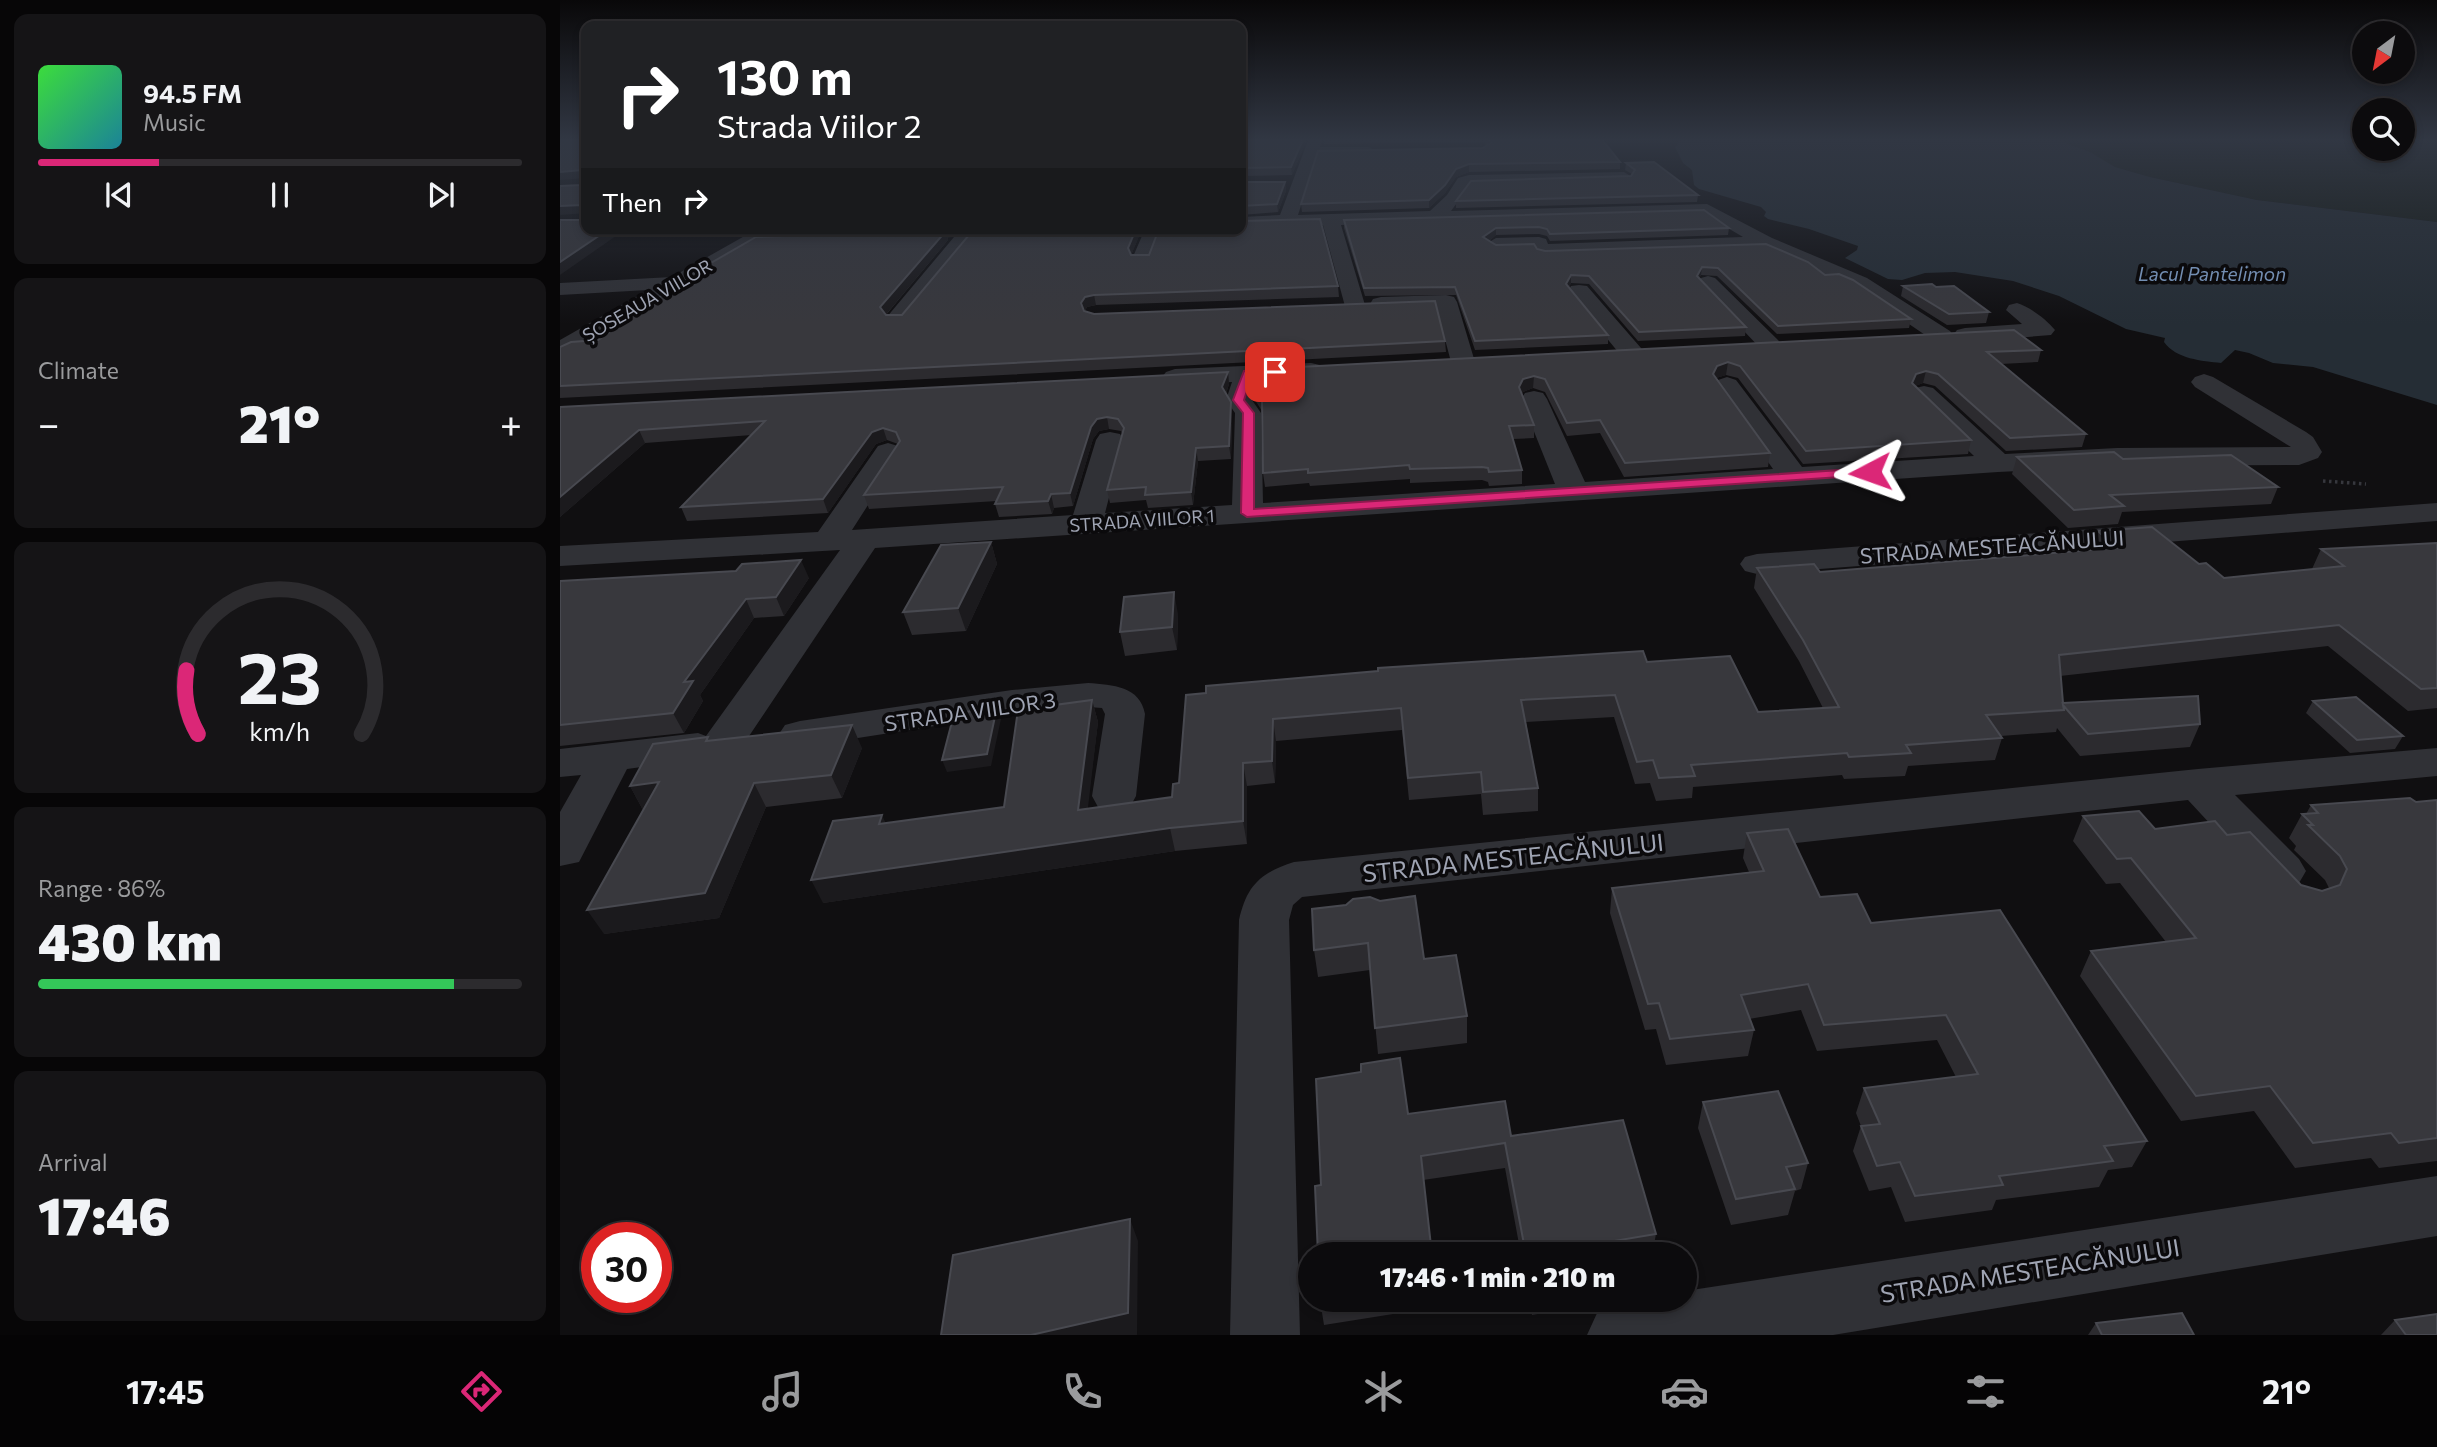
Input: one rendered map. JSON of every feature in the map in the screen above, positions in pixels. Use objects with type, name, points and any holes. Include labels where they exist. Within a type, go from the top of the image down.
[{"type":"street","points":[[1287,221],[1295,200]]},
{"type":"street","points":[[1388,200],[1388,218]]},
{"type":"street","points":[[1434,217],[1452,200]]},
{"type":"street","points":[[1246,222],[1707,209],[1765,242],[1860,282],[1942,336]]},
{"type":"street","points":[[1521,215],[1546,253]]},
{"type":"street","points":[[1331,220],[1354,305]]},
{"type":"street","name":"ȘOSEAUA VIILOR","points":[[560,350],[678,282],[770,235]]},
{"type":"street","points":[[897,318],[966,235]]},
{"type":"street","points":[[1142,259],[1152,235]]},
{"type":"street","points":[[1496,244],[1546,253],[1765,242]]},
{"type":"street","points":[[560,289],[678,282]]},
{"type":"street","points":[[1708,282],[1770,345]]},
{"type":"street","points":[[1579,291],[1632,353]]},
{"type":"street","points":[[1327,306],[1446,302],[1464,362]]},
{"type":"street","points":[[1902,338],[2043,330],[2017,310]]},
{"type":"street","points":[[1742,347],[1796,344]]},
{"type":"street","points":[[1606,354],[1660,352]]},
{"type":"street","points":[[1437,363],[1489,361]]},
{"type":"street","points":[[1154,378],[1329,369]]},
{"type":"street","points":[[1247,513],[1248,413],[1239,400],[1248,373]]},
{"type":"street","name":"STRADA VIILOR 1","points":[[560,556],[865,539],[1998,463],[2117,457],[2299,456],[2308,452],[2304,443],[2204,382]]},
{"type":"street","points":[[1727,385],[1794,477]]},
{"type":"street","points":[[1924,394],[1998,463]]},
{"type":"street","points":[[1534,399],[1574,492]]},
{"type":"street","points":[[1086,524],[1110,440]]},
{"type":"street","points":[[828,541],[888,452]]},
{"type":"street","name":"STRADA MESTEACĂNULUI","points":[[1757,564],[2437,512]]},
{"type":"street","points":[[722,744],[865,539]]},
{"type":"street","name":"STRADA VIILOR 3","points":[[560,763],[860,727],[1012,702],[1088,695],[1110,697],[1122,703],[1125,714],[1114,796]]},
{"type":"street","points":[[562,850],[612,757]]},
{"type":"street","name":"STRADA MESTEACĂNULUI","points":[[1265,1335],[1264,920],[1268,900],[1280,885],[1308,879],[2437,762]]},
{"type":"street","points":[[2198,785],[2306,895]]},
{"type":"street","name":"STRADA MESTEACĂNULUI","points":[[1622,1335],[2437,1206]]},
{"type":"shaded area","points":[[2259,200],[2437,200],[2437,222]]},
{"type":"water","name":"Lacul Pantelimon","points":[[1738,200],[2259,200],[2437,222],[2437,405],[2313,367],[2273,363],[2235,350],[2221,363],[2190,358],[2169,348],[2164,342],[2165,338],[2126,329],[2059,296],[2013,281],[1955,272],[1925,273],[1902,280],[1888,279],[1845,258],[1857,250],[1858,246],[1809,229],[1768,219],[1761,207]]},
{"type":"building","points":[[560,200],[581,200],[581,205],[560,206]]},
{"type":"building","points":[[1246,200],[1278,200],[1277,204],[1246,206]]},
{"type":"building","points":[[1302,200],[1419,200],[1301,204]]},
{"type":"building","points":[[1704,210],[1729,228],[1550,234],[1547,229],[1539,227],[1496,228],[1483,237],[1496,245],[1534,244],[1537,249],[1545,251],[1766,244],[1808,262],[1825,275],[1839,274],[1853,280],[1911,319],[1778,326],[1718,268],[1702,267],[1697,276],[1746,327],[1639,332],[1589,276],[1571,275],[1566,284],[1608,335],[1475,341],[1455,287],[1364,288],[1344,220]]},
{"type":"building","points":[[1320,219],[1338,286],[1094,295],[1085,297],[1081,303],[1084,311],[1094,314],[1435,301],[1445,341],[560,386],[560,347],[571,342],[598,340],[697,271],[756,237],[943,235],[880,307],[886,315],[902,315],[969,235],[1133,235],[1128,248],[1131,255],[1149,255],[1157,235],[1246,235],[1246,221]]},
{"type":"building","points":[[560,220],[581,220],[581,235],[600,235],[560,262]]},
{"type":"building","points":[[1932,284],[1936,287],[1954,286],[1989,312],[1949,314],[1903,286]]},
{"type":"building","points":[[2014,330],[2041,350],[1987,352],[2086,434],[2010,438],[1938,374],[1926,371],[1916,374],[1912,383],[1971,440],[1806,451],[1740,366],[1728,362],[1717,366],[1713,374],[1770,453],[1625,463],[1600,420],[1567,423],[1545,379],[1534,376],[1523,379],[1519,387],[1534,425],[1509,426],[1522,470],[1489,472],[1488,468],[1482,467],[1410,469],[1409,465],[1308,473],[1308,469],[1263,473],[1262,400],[1253,387],[1259,369]]},
{"type":"building","points":[[1228,372],[1222,387],[1231,402],[1229,446],[1196,448],[1191,492],[1145,495],[1146,487],[1107,490],[1124,428],[1118,419],[1107,417],[1097,419],[1091,427],[1070,493],[1051,494],[1048,501],[995,504],[1003,487],[864,495],[900,441],[896,432],[883,428],[872,432],[823,499],[681,507],[765,421],[639,430],[560,497],[560,407]]},
{"type":"building","points":[[2114,452],[2123,459],[2231,455],[2278,487],[2110,495],[2124,506],[2074,510],[2017,457]]},
{"type":"building","points":[[2152,527],[2199,564],[2206,563],[2224,578],[2344,566],[2321,549],[2437,543],[2437,688],[2421,689],[2339,625],[2059,655],[2063,703],[2198,696],[2200,724],[2088,734],[2063,705],[2064,710],[1986,715],[2002,738],[1906,745],[1911,753],[1849,757],[1847,753],[1691,765],[1695,776],[1659,778],[1653,760],[1637,762],[1615,695],[1521,700],[1538,788],[1483,792],[1481,772],[1408,778],[1401,708],[1273,719],[1272,761],[1243,763],[1243,821],[1170,828],[811,880],[833,821],[882,815],[879,824],[1004,807],[1018,710],[1092,700],[1078,810],[1172,797],[1173,784],[1179,783],[1186,695],[1206,693],[1206,686],[1378,671],[1378,668],[1643,651],[1647,662],[1730,656],[1758,712],[1839,707],[1803,640],[1757,568],[1814,564],[1820,572],[2116,548],[2098,531]]},
{"type":"building","points":[[991,542],[958,608],[903,612],[941,545]]},
{"type":"building","points":[[801,560],[776,597],[746,599],[684,682],[693,681],[673,713],[560,725],[560,581],[736,571],[742,564]]},
{"type":"building","points":[[1174,592],[1172,627],[1120,632],[1124,597]]},
{"type":"building","points":[[2356,697],[2403,736],[2357,740],[2313,701]]},
{"type":"building","points":[[997,707],[987,754],[942,760],[954,714]]},
{"type":"building","points":[[852,725],[831,775],[754,783],[705,893],[587,910],[659,782],[630,786],[653,744]]},
{"type":"building","points":[[2410,798],[2416,802],[2437,800],[2437,1138],[2399,1143],[2391,1133],[2313,1143],[2270,1086],[2196,1096],[2091,951],[2196,938],[2131,858],[2117,859],[2083,816],[2139,811],[2155,829],[2215,821],[2227,835],[2250,832],[2301,885],[2322,891],[2340,885],[2347,869],[2340,856],[2308,825],[2313,825],[2302,814],[2318,813],[2311,805]]},
{"type":"building","points":[[1788,829],[1820,897],[1857,894],[1871,923],[2000,910],[2147,1141],[2104,1146],[2113,1161],[1999,1176],[2003,1185],[1915,1196],[1900,1162],[1877,1166],[1861,1126],[1880,1124],[1864,1088],[1978,1074],[1946,1015],[1824,1025],[1808,984],[1741,995],[1754,1030],[1670,1039],[1659,1003],[1648,1004],[1612,888],[1764,871],[1747,833]]},
{"type":"building","points":[[1415,896],[1424,959],[1456,955],[1467,1016],[1375,1028],[1368,943],[1314,950],[1312,909],[1346,905],[1353,899],[1370,897],[1380,901]]},
{"type":"building","points":[[1400,1058],[1408,1114],[1505,1101],[1511,1136],[1623,1120],[1656,1234],[1608,1242],[1524,1242],[1505,1143],[1421,1156],[1431,1242],[1317,1242],[1315,1186],[1321,1185],[1316,1079],[1361,1072],[1361,1064]]},
{"type":"building","points":[[1778,1091],[1808,1163],[1786,1167],[1795,1189],[1736,1199],[1703,1102]]},
{"type":"building","points":[[1130,1219],[1128,1313],[1031,1335],[941,1335],[953,1255]]},
{"type":"building","points":[[2182,1313],[2194,1335],[2102,1335],[2096,1323]]},
{"type":"building","points":[[2437,1314],[2437,1335],[2406,1335],[2395,1320]]},
{"type":"route","points":[[1275,372],[1248,373],[1239,393],[1241,405],[1248,413],[1247,513],[1870,472]]}]
